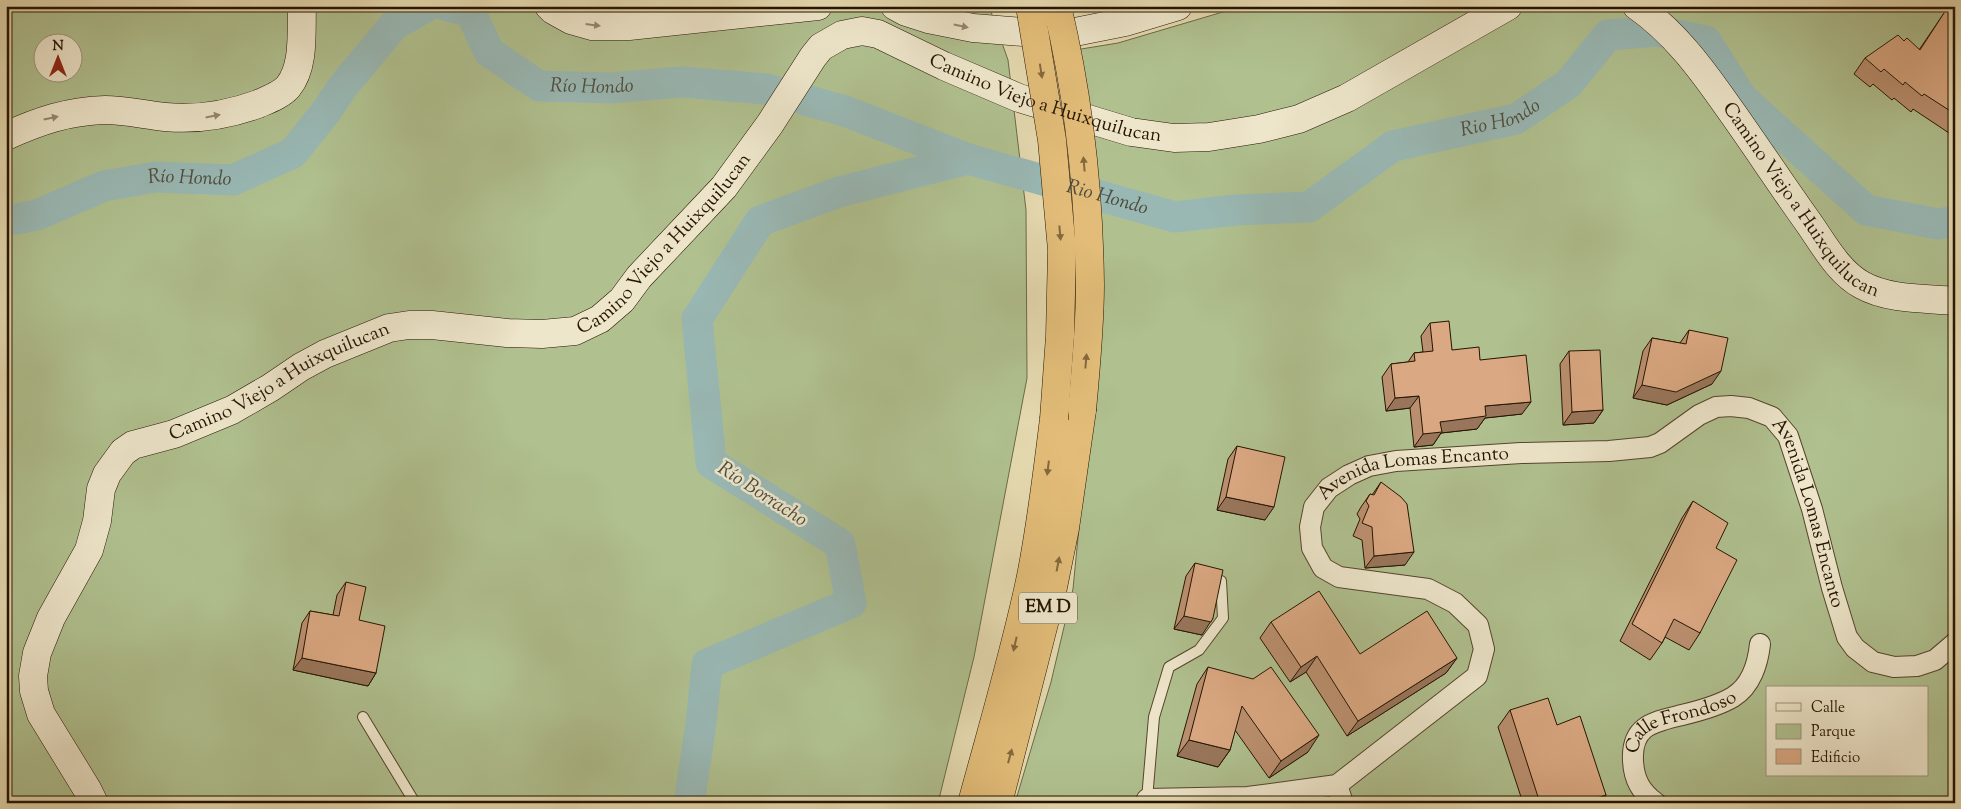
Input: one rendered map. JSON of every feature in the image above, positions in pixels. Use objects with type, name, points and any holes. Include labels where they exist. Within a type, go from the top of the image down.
[{"type":"highway","name":"EM D","points":[[972,803],[1030,582],[1042,514],[1054,419],[1060,336],[1062,250],[1052,140],[1030,6]]},
{"type":"highway","name":"EM D","points":[[998,803],[1052,592],[1065,528],[1082,410],[1090,286],[1085,174],[1080,125],[1057,6]]},
{"type":"main road","points":[[6,136],[43,120],[80,112],[106,110],[166,117],[203,118],[241,110],[270,99],[287,88],[298,66],[301,45],[302,6]]},
{"type":"main road","points":[[549,6],[552,10],[571,20],[592,26],[629,26],[818,6]]},
{"type":"main road","points":[[1037,6],[1048,6]]},
{"type":"main road","points":[[915,9],[928,19],[973,28],[1060,35],[1125,22],[1178,6]]},
{"type":"main road","name":"Camino Viejo a Huixquilucan","points":[[94,803],[41,714],[34,691],[33,676],[37,653],[51,618],[89,550],[97,521],[101,489],[107,474],[123,452],[133,445],[174,434],[232,410],[325,354],[389,328],[409,325],[432,325],[507,333],[542,334],[575,331],[600,319],[622,300],[638,276],[724,187],[770,124],[813,57],[821,46],[830,40],[850,32],[862,31],[878,34],[944,66],[1019,98],[1131,132],[1174,138],[1209,137],[1259,129],[1299,119],[1347,98],[1508,6]]},
{"type":"main road","name":"Camino Viejo a Huixquilucan","points":[[1641,9],[1681,45],[1704,72],[1740,122],[1780,184],[1839,266],[1861,284],[1884,294],[1955,301]]},
{"type":"street","name":"Avenida Lomas Encanto","points":[[1146,801],[1340,794],[1476,676],[1484,649],[1478,625],[1456,603],[1428,589],[1339,577],[1323,568],[1312,548],[1310,527],[1314,507],[1329,488],[1369,466],[1396,461],[1609,451],[1650,447],[1660,443],[1699,415],[1716,407],[1749,408],[1772,417],[1788,436],[1812,509],[1847,637],[1855,648],[1873,662],[1901,667],[1917,666],[1935,660],[1955,643]]},
{"type":"street","name":"Calle Frondoso","points":[[1656,803],[1638,785],[1633,749],[1636,738],[1642,730],[1655,722],[1720,703],[1735,696],[1745,685],[1758,662],[1760,644]]},
{"type":"lane","name":"Avenida Lomas Encanto","points":[[1146,801],[1154,716],[1169,667],[1199,650],[1223,618],[1221,581]]},
{"type":"lane","points":[[363,717],[415,803]]},
{"type":"green space","points":[[6,6],[989,6],[1008,60],[1026,210],[1027,378],[974,657],[938,803],[6,803]]},
{"type":"green space","points":[[1243,6],[1955,6],[1955,803],[1015,803],[1051,682],[1073,589],[1084,476],[1075,50],[1118,43]]},
{"type":"building","points":[[1946,10],[1955,16],[1955,114],[1924,94],[1922,96],[1905,82],[1903,85],[1884,69],[1881,72],[1865,58],[1898,35],[1904,41],[1907,38],[1920,50]]},
{"type":"building","points":[[1449,321],[1452,350],[1479,347],[1480,360],[1526,355],[1531,402],[1485,406],[1486,416],[1440,422],[1442,432],[1423,434],[1419,396],[1395,398],[1391,364],[1415,361],[1414,353],[1433,351],[1430,323]]},
{"type":"building","points":[[1689,330],[1728,338],[1721,371],[1676,392],[1642,385],[1652,338],[1686,344]]},
{"type":"building","points":[[1600,350],[1603,410],[1572,412],[1569,351]]},
{"type":"building","points":[[1237,446],[1285,457],[1274,507],[1226,497]]},
{"type":"building","points":[[1381,482],[1407,504],[1414,552],[1374,556],[1372,527],[1362,523],[1369,506],[1366,501],[1370,494],[1374,495]]},
{"type":"building","points":[[1693,501],[1728,523],[1716,548],[1737,560],[1700,633],[1674,619],[1662,643],[1632,624]]},
{"type":"building","points":[[1195,563],[1223,570],[1211,622],[1184,616]]},
{"type":"building","points":[[346,582],[366,587],[359,620],[385,626],[376,673],[302,658],[310,611],[339,616]]},
{"type":"building","points":[[1319,591],[1360,654],[1427,611],[1457,658],[1358,721],[1317,656],[1301,667],[1271,622]]},
{"type":"building","points":[[1208,667],[1253,679],[1271,667],[1319,735],[1281,761],[1242,706],[1230,750],[1189,740]]},
{"type":"building","points":[[1548,698],[1557,725],[1580,716],[1606,795],[1583,803],[1540,803],[1510,710]]},
{"type":"building","points":[[1252,799],[1252,803],[1231,803]]},
{"type":"waterway","name":"Río Hondo","points":[[6,221],[37,215],[104,186],[156,177],[233,180],[293,153],[325,113],[344,85],[394,25],[427,6]]},
{"type":"waterway","name":"Río Hondo","points":[[447,6],[470,11],[489,52],[539,86],[610,88],[683,82],[774,91]]},
{"type":"waterway","name":"Rio Hondo","points":[[805,100],[845,111],[968,159],[1175,217],[1236,210],[1309,207],[1393,146],[1516,119],[1568,84],[1608,35],[1657,31],[1706,41],[1742,98],[1866,210],[1938,224],[1955,221]]},
{"type":"waterway","name":"Río Borracho","points":[[689,803],[701,724],[707,664],[851,603],[840,544],[711,463],[697,319],[760,221],[839,192],[968,159]]}]
